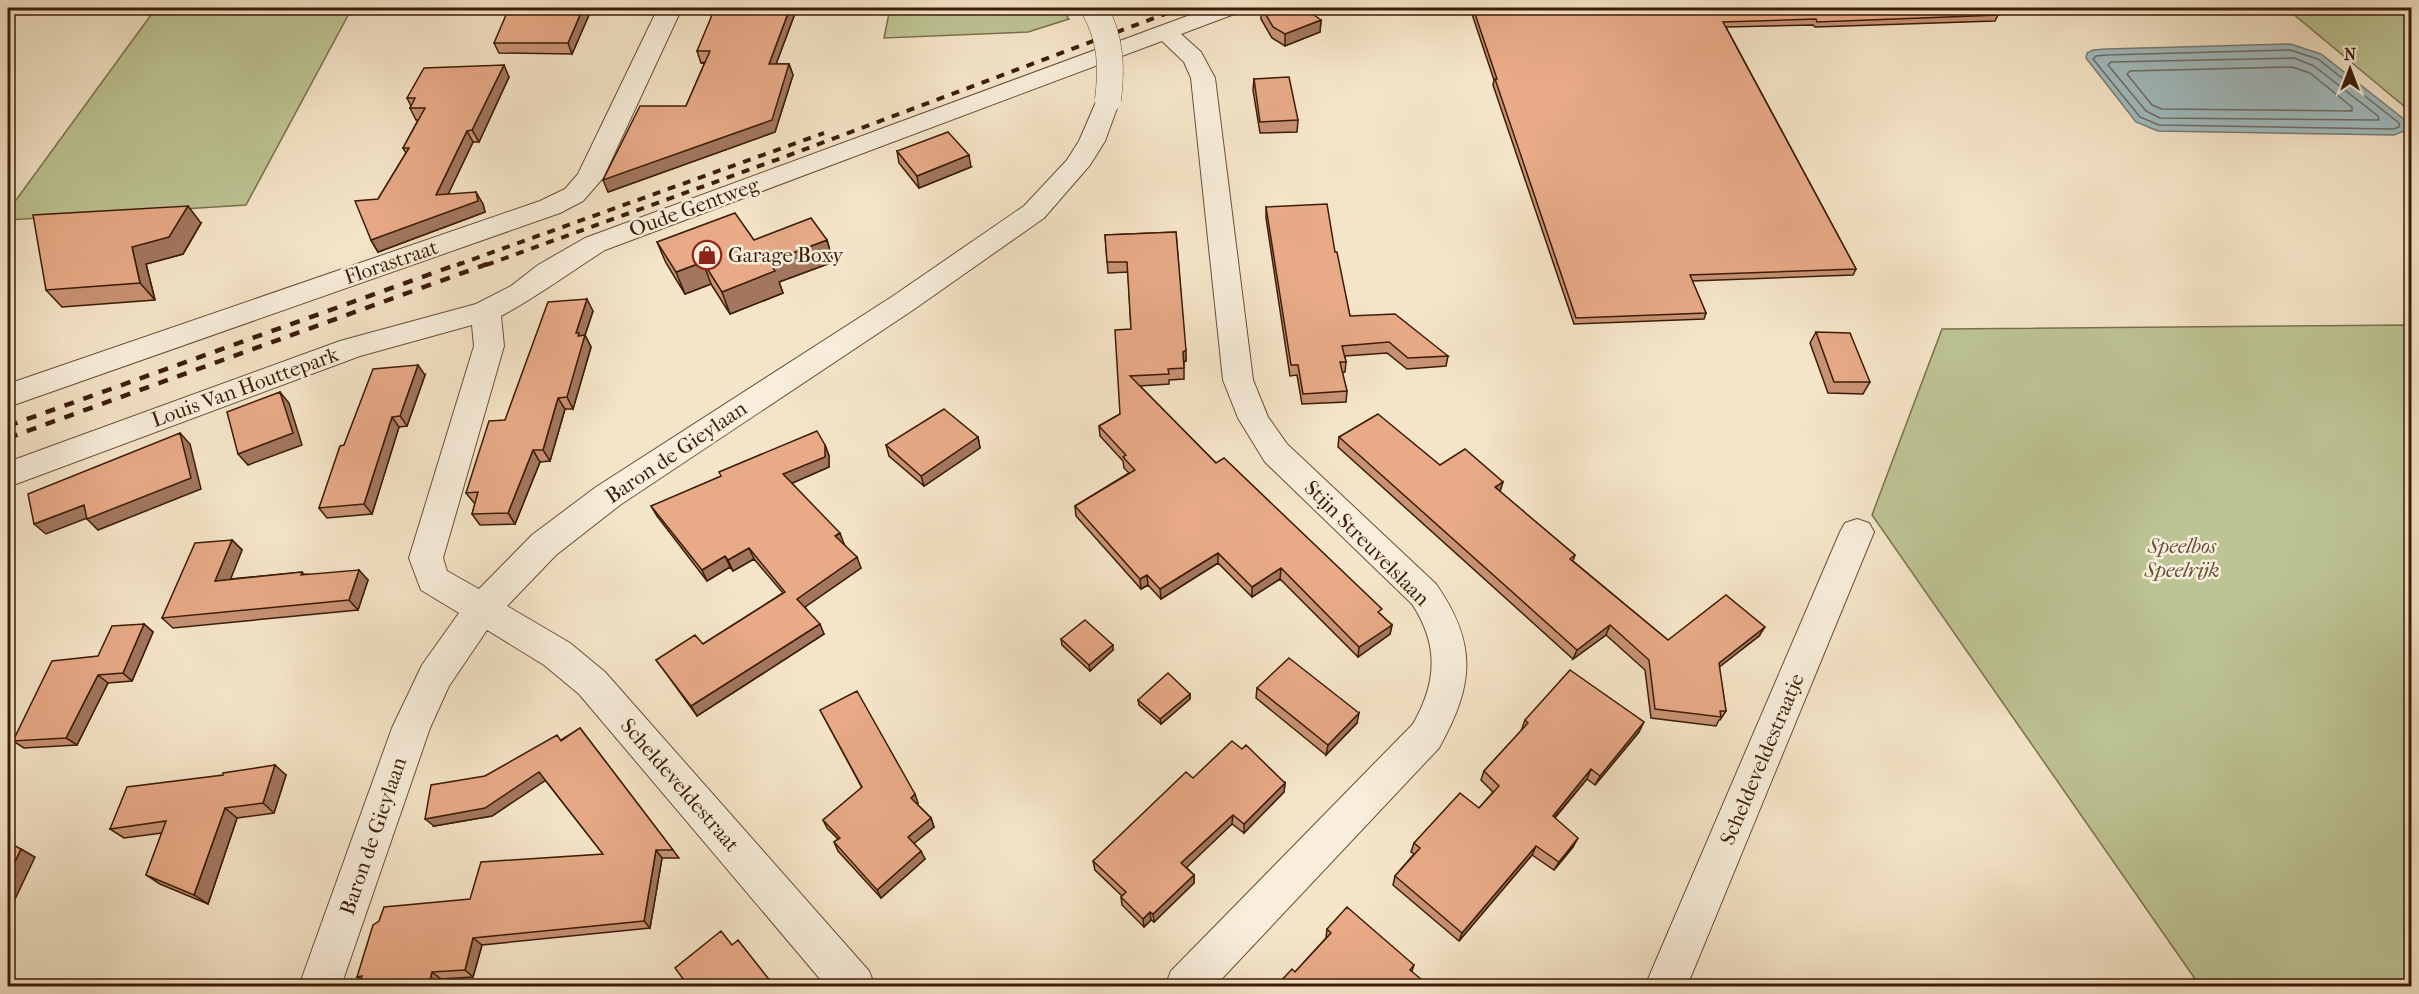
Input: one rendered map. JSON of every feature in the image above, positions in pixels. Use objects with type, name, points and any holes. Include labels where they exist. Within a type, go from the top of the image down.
[{"type":"street","name":"Florastraat","points":[[8,396],[550,207],[574,195],[590,178],[670,8]]},
{"type":"street","name":"Baron de Gieylaan","points":[[320,987],[411,728],[435,676],[482,610],[544,545],[608,496],[903,303],[1034,212],[1077,165],[1096,133],[1108,100],[1112,52],[1108,36],[1094,8]]},
{"type":"street","name":"Oude Gentweg","points":[[486,312],[521,293],[548,272],[596,244],[1229,8]]},
{"type":"street","name":"Stijn Streuvelslaan","points":[[1165,33],[1193,56],[1200,66],[1203,78],[1238,380],[1246,405],[1258,430],[1276,453],[1424,594],[1441,620],[1450,648],[1449,682],[1442,710],[1426,736],[1186,987]]},
{"type":"street","name":"Louis Van Houttepark","points":[[8,475],[351,348],[486,312]]},
{"type":"street","points":[[482,610],[433,580],[426,558],[489,346],[486,312]]},
{"type":"street","name":"Scheldeveldestraatje","points":[[1666,987],[1857,532]]},
{"type":"street","name":"Scheldeveldestraat","points":[[482,610],[557,654],[592,684],[854,987]]},
{"type":"green space","points":[[156,8],[352,8],[246,205],[8,220],[8,211]]},
{"type":"green space","points":[[890,8],[1061,8],[1069,19],[1028,32],[884,38]]},
{"type":"green space","points":[[2286,8],[2411,8],[2411,112]]},
{"type":"green space","name":"Speelbos Speelrijk","points":[[2411,325],[2411,986],[2200,986],[1872,515],[1942,329]]},
{"type":"water","points":[[2290,44],[2321,54],[2405,120],[2408,124],[2404,131],[2394,135],[2158,131],[2136,122],[2086,58],[2087,53],[2093,50],[2106,49]]},
{"type":"building","points":[[509,8],[583,8],[568,43],[494,43]]},
{"type":"building","points":[[724,8],[790,8],[769,64],[789,64],[772,120],[603,180],[640,106],[686,106],[710,51],[697,51],[712,15]]},
{"type":"building","points":[[1262,8],[1304,8],[1321,20],[1285,34],[1273,27]]},
{"type":"building","points":[[1473,8],[1991,8],[1998,15],[1817,22],[1816,19],[1723,22],[1856,269],[1690,275],[1706,313],[1576,318]]},
{"type":"building","points":[[504,65],[472,130],[467,131],[436,195],[476,192],[478,201],[371,240],[355,201],[378,199],[409,148],[403,148],[425,108],[410,108],[415,98],[407,98],[424,68]]},
{"type":"building","points":[[1289,77],[1298,120],[1260,122],[1254,79]]},
{"type":"building","points":[[948,132],[969,155],[917,176],[897,151]]},
{"type":"building","points":[[1327,204],[1335,252],[1337,252],[1350,316],[1395,314],[1448,356],[1408,358],[1389,342],[1342,346],[1346,362],[1340,362],[1347,391],[1303,394],[1298,365],[1291,365],[1266,207]]},
{"type":"building","points":[[188,206],[169,237],[132,247],[140,283],[46,290],[33,215]]},
{"type":"building","points":[[735,213],[754,240],[811,218],[827,240],[769,262],[775,271],[722,292],[703,262],[676,272],[657,242]]},
{"type":"building","points":[[1176,232],[1186,350],[1183,352],[1184,368],[1168,369],[1169,374],[1130,376],[1216,463],[1224,458],[1382,609],[1378,612],[1392,625],[1359,647],[1281,568],[1252,587],[1218,553],[1160,589],[1147,575],[1140,579],[1075,506],[1135,470],[1123,457],[1126,455],[1099,426],[1120,414],[1115,330],[1131,329],[1127,262],[1107,262],[1105,235]]},
{"type":"building","points":[[587,299],[576,333],[579,333],[578,336],[585,335],[567,397],[558,398],[543,450],[533,450],[508,513],[472,514],[478,492],[466,493],[489,421],[505,420],[548,302]]},
{"type":"building","points":[[1816,332],[1850,333],[1870,382],[1834,382]]},
{"type":"building","points":[[418,365],[400,416],[392,417],[364,504],[319,508],[340,446],[344,445],[373,369]]},
{"type":"building","points":[[280,392],[293,433],[238,454],[227,412]]},
{"type":"building","points":[[944,409],[978,437],[921,476],[886,445]]},
{"type":"building","points":[[1378,414],[1440,465],[1465,449],[1503,482],[1495,487],[1575,555],[1570,559],[1668,640],[1726,595],[1765,627],[1719,663],[1726,711],[1720,711],[1721,717],[1655,709],[1649,660],[1610,625],[1577,650],[1339,437]]},
{"type":"building","points":[[817,431],[825,445],[825,457],[783,474],[840,533],[835,536],[857,557],[797,599],[820,624],[691,706],[656,660],[695,635],[703,644],[785,592],[749,548],[728,560],[725,556],[702,570],[651,506],[721,476],[719,472]]},
{"type":"building","points":[[180,433],[191,478],[87,519],[84,505],[34,524],[28,494]]},
{"type":"building","points":[[232,540],[215,581],[302,572],[301,575],[359,570],[349,600],[162,618],[195,543]]},
{"type":"building","points":[[1085,620],[1113,645],[1089,665],[1061,639]]},
{"type":"building","points":[[144,624],[123,673],[98,675],[66,738],[13,741],[52,661],[98,656],[112,626]]},
{"type":"building","points":[[1289,658],[1359,713],[1328,745],[1257,688]]},
{"type":"building","points":[[1570,670],[1644,722],[1600,776],[1591,769],[1553,816],[1578,838],[1559,862],[1536,846],[1462,933],[1395,876],[1420,848],[1414,843],[1460,793],[1479,808],[1499,786],[1484,771],[1528,723],[1525,720]]},
{"type":"building","points":[[1168,673],[1190,694],[1160,719],[1138,700]]},
{"type":"building","points":[[857,691],[915,794],[911,798],[931,818],[908,837],[921,851],[877,890],[834,842],[840,838],[823,820],[862,787],[820,710]]},
{"type":"building","points":[[580,728],[673,850],[656,850],[644,921],[473,938],[465,970],[432,972],[428,987],[358,987],[362,976],[357,977],[373,925],[379,921],[384,907],[470,899],[481,862],[603,854],[539,772],[485,808],[425,819],[431,785],[485,776],[557,735],[561,741]]},
{"type":"building","points":[[1232,741],[1242,749],[1246,745],[1285,783],[1244,824],[1233,815],[1181,863],[1194,875],[1153,914],[1150,912],[1143,919],[1121,897],[1126,892],[1093,861],[1186,772],[1193,778]]},
{"type":"building","points":[[275,765],[263,803],[225,808],[194,895],[146,875],[166,821],[110,829],[127,787],[223,775],[223,773]]},
{"type":"building","points":[[8,842],[21,849],[8,876]]},
{"type":"building","points":[[1347,907],[1414,965],[1410,970],[1428,985],[1427,987],[1275,987],[1292,969],[1295,972],[1331,933],[1327,929]]},
{"type":"building","points":[[721,931],[732,945],[738,940],[775,987],[689,987],[675,968]]},
{"type":"railway","points":[[486,265],[787,156],[1181,8]]},
{"type":"railway","points":[[457,265],[824,133]]},
{"type":"railway","points":[[8,426],[461,263]]},
{"type":"railway","points":[[8,438],[490,263]]},
{"type":"place","name":"Garage Boxy","points":[[707,255]]}]
